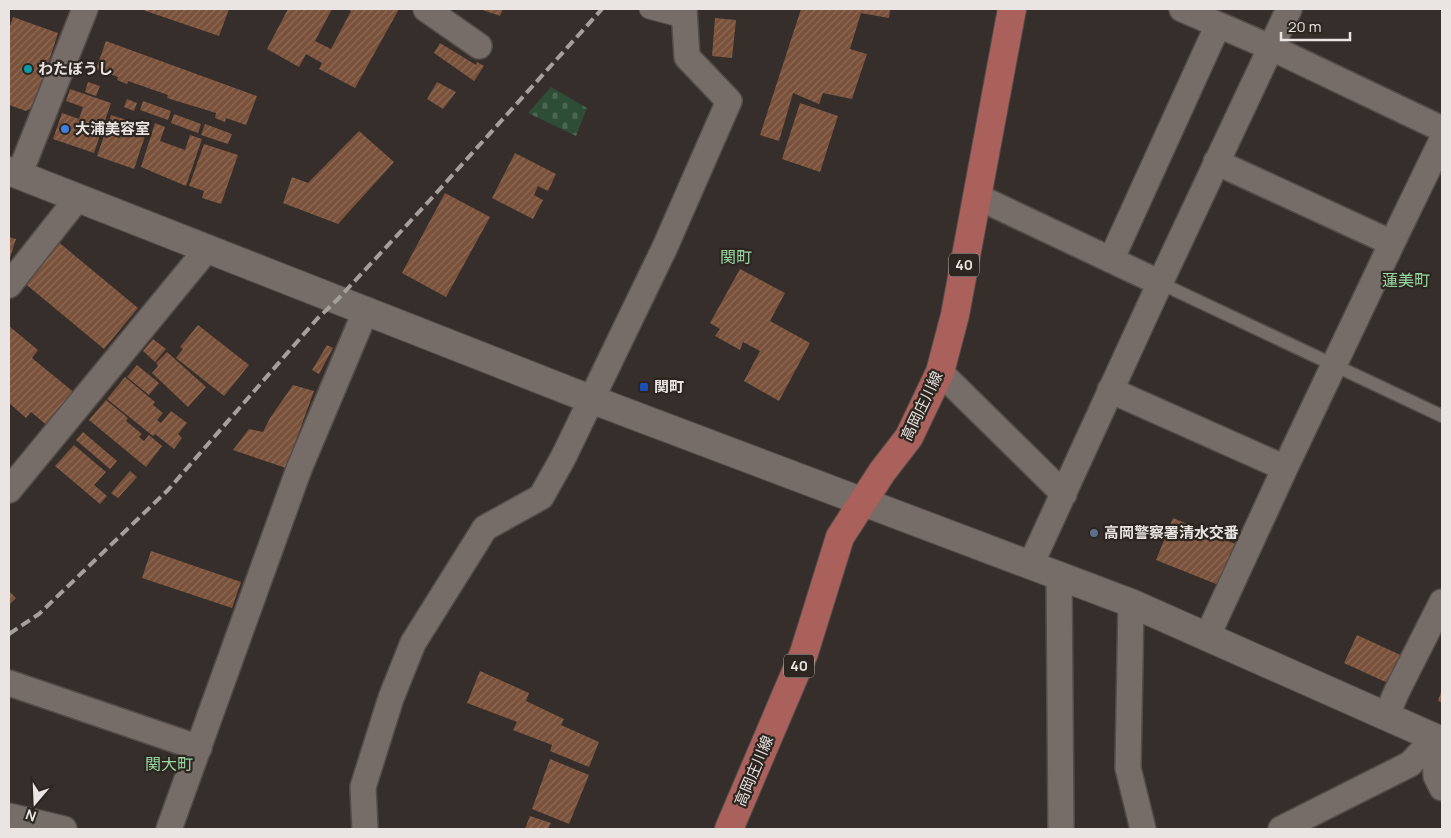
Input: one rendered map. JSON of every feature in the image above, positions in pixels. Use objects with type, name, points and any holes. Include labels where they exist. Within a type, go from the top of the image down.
[{"type":"main road","name":"高岡庄川線","points":[[729,829],[804,653],[840,537],[863,501],[909,437],[940,372],[955,315],[1012,9]]},
{"type":"street","points":[[84,9],[14,173],[592,399],[1131,602],[1439,739]]},
{"type":"street","points":[[426,9],[479,46]]},
{"type":"street","points":[[365,829],[363,787],[391,698],[413,643],[485,528],[541,497],[564,458],[665,247],[729,101],[687,57],[684,14],[649,9]]},
{"type":"street","points":[[1182,9],[1272,48],[1442,129]]},
{"type":"street","points":[[1031,564],[1160,282],[1289,9]]},
{"type":"street","points":[[1111,260],[1218,25]]},
{"type":"street","points":[[1207,637],[1285,468],[1442,140]]},
{"type":"street","points":[[1216,162],[1392,242]]},
{"type":"street","points":[[978,196],[1160,282]]},
{"type":"street","points":[[9,285],[55,229],[77,198]]},
{"type":"street","points":[[9,490],[208,248]]},
{"type":"street","points":[[169,829],[300,470],[366,310]]},
{"type":"street","points":[[940,372],[1064,494]]},
{"type":"street","points":[[1110,390],[1285,468]]},
{"type":"street","points":[[1059,575],[1061,829]]},
{"type":"street","points":[[1131,602],[1128,768],[1143,829]]},
{"type":"street","points":[[1386,717],[1396,693],[1442,602]]},
{"type":"street","points":[[9,683],[199,748]]},
{"type":"street","points":[[1439,739],[1436,776],[1442,788]]},
{"type":"street","points":[[1281,829],[1410,764],[1439,739]]},
{"type":"street","points":[[9,816],[64,829]]},
{"type":"lane","points":[[1160,282],[1442,416]]},
{"type":"green space","points":[[551,87],[587,108],[576,136],[528,113]]},
{"type":"building","points":[[140,9],[229,9],[219,36]]},
{"type":"building","points":[[288,9],[332,9],[315,41],[331,49],[351,11],[347,9],[399,9],[355,88],[319,69],[322,63],[306,54],[299,67],[267,49]]},
{"type":"building","points":[[480,9],[503,9],[500,16]]},
{"type":"building","points":[[801,9],[890,9],[889,18],[861,13],[850,49],[867,54],[852,99],[823,93],[819,104],[793,93],[779,141],[760,135]]},
{"type":"building","name":"わたぼうし","points":[[13,17],[58,33],[34,107],[26,111],[9,105],[9,29]]},
{"type":"building","points":[[715,18],[736,20],[732,58],[712,56]]},
{"type":"building","points":[[106,41],[257,96],[246,125],[226,118],[225,122],[215,118],[216,113],[167,98],[168,95],[128,81],[127,84],[117,80],[118,77],[96,69]]},
{"type":"building","points":[[440,43],[476,65],[477,62],[484,66],[474,81],[434,53]]},
{"type":"building","points":[[88,82],[100,86],[96,96],[85,92]]},
{"type":"building","points":[[437,82],[456,92],[443,109],[427,99]]},
{"type":"building","points":[[70,89],[111,103],[94,153],[53,139],[62,113],[79,119],[83,107],[66,101]]},
{"type":"building","points":[[127,99],[137,103],[134,111],[124,107]]},
{"type":"building","points":[[143,101],[171,111],[168,120],[140,110]]},
{"type":"building","points":[[800,103],[838,116],[820,172],[782,159]]},
{"type":"building","points":[[174,114],[201,124],[198,133],[171,123]]},
{"type":"building","points":[[111,115],[148,127],[134,169],[97,156]]},
{"type":"building","points":[[155,123],[165,127],[160,141],[185,150],[190,135],[202,139],[186,186],[141,167]]},
{"type":"building","points":[[205,124],[232,134],[228,144],[201,135]]},
{"type":"building","points":[[359,131],[394,162],[338,224],[283,203],[292,177],[308,183]]},
{"type":"building","points":[[204,144],[238,155],[221,204],[202,198],[204,191],[189,186]]},
{"type":"building","points":[[515,153],[556,174],[548,191],[538,186],[534,195],[543,200],[533,219],[492,198]]},
{"type":"building","points":[[445,193],[490,217],[446,297],[402,273]]},
{"type":"building","points":[[9,237],[16,239],[9,261]]},
{"type":"building","points":[[56,240],[138,308],[104,349],[22,281]]},
{"type":"building","points":[[740,269],[785,293],[770,321],[810,343],[779,401],[744,381],[760,351],[743,342],[740,350],[715,336],[720,329],[710,323]]},
{"type":"building","points":[[198,325],[249,365],[224,396],[176,358],[183,349],[180,347]]},
{"type":"building","points":[[9,326],[38,350],[32,358],[76,394],[49,427],[31,412],[26,418],[9,403]]},
{"type":"building","points":[[153,339],[166,349],[155,362],[143,351]]},
{"type":"building","points":[[327,345],[333,348],[319,374],[312,370]]},
{"type":"building","points":[[167,352],[206,387],[188,407],[152,373],[158,366],[156,363]]},
{"type":"building","points":[[137,365],[159,383],[149,395],[127,377]]},
{"type":"building","points":[[125,377],[155,402],[153,405],[163,413],[157,420],[161,423],[171,411],[187,423],[178,434],[182,438],[174,449],[155,434],[153,436],[107,399]]},
{"type":"building","points":[[293,385],[314,391],[286,468],[233,450],[249,429],[263,432],[270,418]]},
{"type":"building","points":[[106,400],[128,418],[126,421],[142,434],[139,437],[144,441],[149,435],[162,446],[146,467],[89,420]]},
{"type":"building","points":[[83,432],[117,461],[110,469],[76,440]]},
{"type":"building","points":[[74,445],[106,472],[94,485],[107,496],[100,504],[55,466]]},
{"type":"building","points":[[130,471],[137,477],[118,498],[111,493]]},
{"type":"building","points":[[1173,518],[1238,545],[1221,586],[1156,560]]},
{"type":"building","points":[[151,551],[241,582],[232,608],[142,578]]},
{"type":"building","points":[[9,591],[16,598],[9,605]]},
{"type":"building","points":[[1357,635],[1405,657],[1392,685],[1344,663]]},
{"type":"building","points":[[480,671],[529,693],[526,701],[564,719],[561,725],[599,742],[589,767],[550,751],[552,745],[513,730],[517,722],[467,703]]},
{"type":"building","points":[[1442,689],[1442,703],[1438,701]]},
{"type":"building","points":[[550,759],[589,775],[569,824],[532,809]]},
{"type":"building","points":[[530,816],[551,823],[548,829],[525,829]]},
{"type":"railway","points":[[9,634],[39,614],[168,490],[317,319],[430,200],[602,9]]},
{"type":"place","name":"わたぼうし","points":[[28,69]]},
{"type":"place","name":"大浦美容室","points":[[65,129]]},
{"type":"place","name":"関町","points":[[644,387]]},
{"type":"place","name":"高岡警察署清水交番","points":[[1094,533]]},
{"type":"district","name":"関町","points":[[736,257]]},
{"type":"district","name":"蓮美町","points":[[1406,280]]},
{"type":"district","name":"関大町","points":[[169,764]]}]
